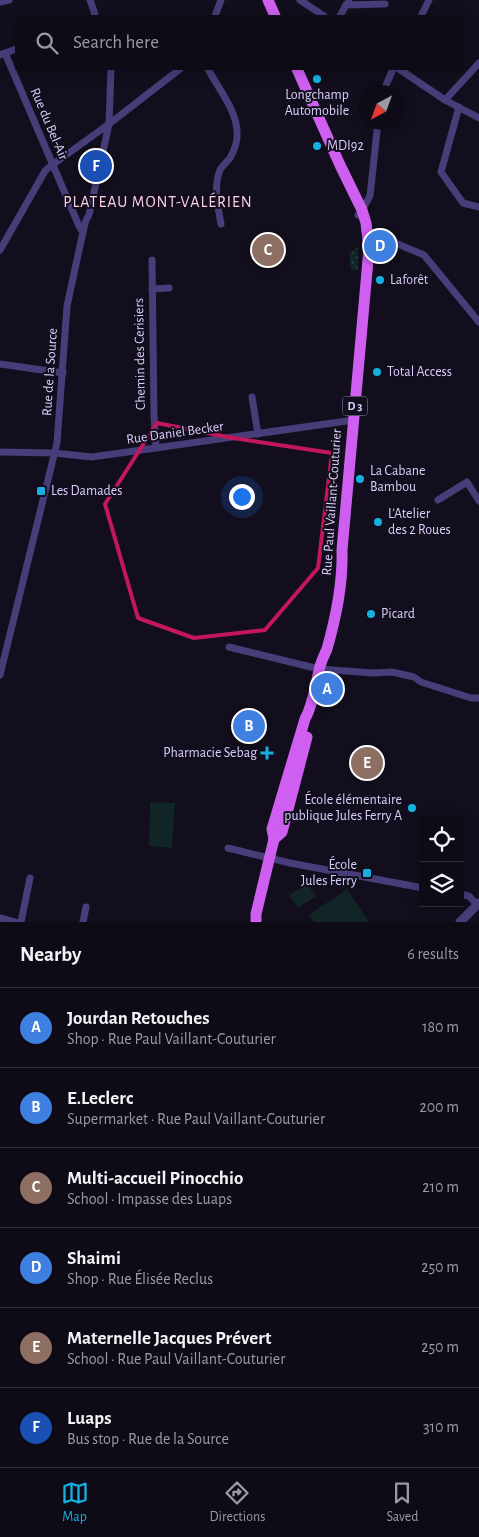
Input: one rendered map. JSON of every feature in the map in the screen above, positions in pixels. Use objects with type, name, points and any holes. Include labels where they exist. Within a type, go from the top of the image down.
[{"type":"main road","points":[[268,0],[275,15]]},
{"type":"main road","name":"Rue Paul Vaillant-Couturier","points":[[254,919],[274,839],[282,832],[311,721],[309,712],[319,669],[339,603],[369,249],[366,238],[366,223],[297,70]]},
{"type":"street","points":[[0,2],[9,0]]},
{"type":"street","points":[[90,0],[95,15]]},
{"type":"street","points":[[216,15],[221,0]]},
{"type":"street","points":[[300,0],[322,15]]},
{"type":"street","points":[[422,15],[429,0]]},
{"type":"street","points":[[341,15],[348,2],[385,4]]},
{"type":"street","points":[[3,54],[15,49]]},
{"type":"street","name":"Rue du Bel-Air","points":[[3,54],[83,232]]},
{"type":"street","points":[[445,100],[479,63]]},
{"type":"street","name":"Rue de la Source","points":[[0,675],[58,433],[68,306],[83,232],[89,214],[109,124],[111,70]]},
{"type":"street","points":[[0,250],[44,171],[179,70]]},
{"type":"street","points":[[209,70],[229,105],[238,132],[236,146],[220,170],[216,196],[221,224]]},
{"type":"street","points":[[386,85],[393,70]]},
{"type":"street","points":[[400,70],[445,100],[479,118]]},
{"type":"street","points":[[459,107],[441,172],[462,203],[479,207]]},
{"type":"street","points":[[360,212],[370,196],[377,130]]},
{"type":"street","points":[[366,238],[376,235],[424,255],[479,322]]},
{"type":"street","name":"Chemin des Cerisiers","points":[[152,260],[156,448]]},
{"type":"street","points":[[152,289],[169,288]]},
{"type":"street","points":[[0,364],[63,373]]},
{"type":"street","points":[[252,397],[258,434]]},
{"type":"street","name":"Rue Daniel Becker","points":[[0,452],[54,453],[92,457],[354,420]]},
{"type":"street","points":[[438,500],[467,482],[479,501]]},
{"type":"street","points":[[229,647],[319,669],[405,674],[421,682],[471,698],[479,698]]},
{"type":"street","points":[[228,848],[269,858],[419,887]]},
{"type":"street","points":[[21,922],[30,878]]},
{"type":"street","points":[[460,922],[478,904],[469,896],[464,895]]},
{"type":"street","points":[[83,922],[86,907]]},
{"type":"street","points":[[0,918],[14,922]]},
{"type":"highlighted area","points":[[157,423],[233,438],[332,453],[318,568],[265,630],[194,638],[138,618],[105,504]]},
{"type":"green space","points":[[358,247],[358,270],[351,270],[349,254]]},
{"type":"green space","points":[[150,802],[175,803],[172,848],[149,846]]},
{"type":"green space","points":[[307,884],[316,896],[298,908],[289,895]]},
{"type":"green space","points":[[347,889],[369,922],[314,922],[309,915]]},
{"type":"place","name":"Longchamp Automobile","points":[[317,79]]},
{"type":"place","name":"MDI92","points":[[317,146]]},
{"type":"place","name":"Luaps","points":[[96,166]]},
{"type":"place","name":"Shaimi","points":[[380,246]]},
{"type":"place","name":"Multi-accueil Pinocchio","points":[[268,250]]},
{"type":"place","name":"Laforêt","points":[[380,280]]},
{"type":"place","name":"Total Access","points":[[377,372]]},
{"type":"place","name":"La Cabane Bambou","points":[[360,479]]},
{"type":"place","name":"Les Damades","points":[[41,491]]},
{"type":"place","name":"L'Atelier des 2 Roues","points":[[378,522]]},
{"type":"place","name":"Picard","points":[[371,614]]},
{"type":"place","name":"Jourdan Retouches","points":[[327,689]]},
{"type":"place","name":"E.Leclerc","points":[[249,726]]},
{"type":"place","name":"Pharmacie Sebag","points":[[267,753]]},
{"type":"place","name":"Maternelle Jacques Prévert","points":[[367,763]]},
{"type":"place","name":"École élémentaire publique Jules Ferry A","points":[[412,808]]},
{"type":"place","name":"École Jules Ferry","points":[[367,873]]},
{"type":"district","name":"PLATEAU MONT-VALÉRIEN","points":[[158,202]]}]
